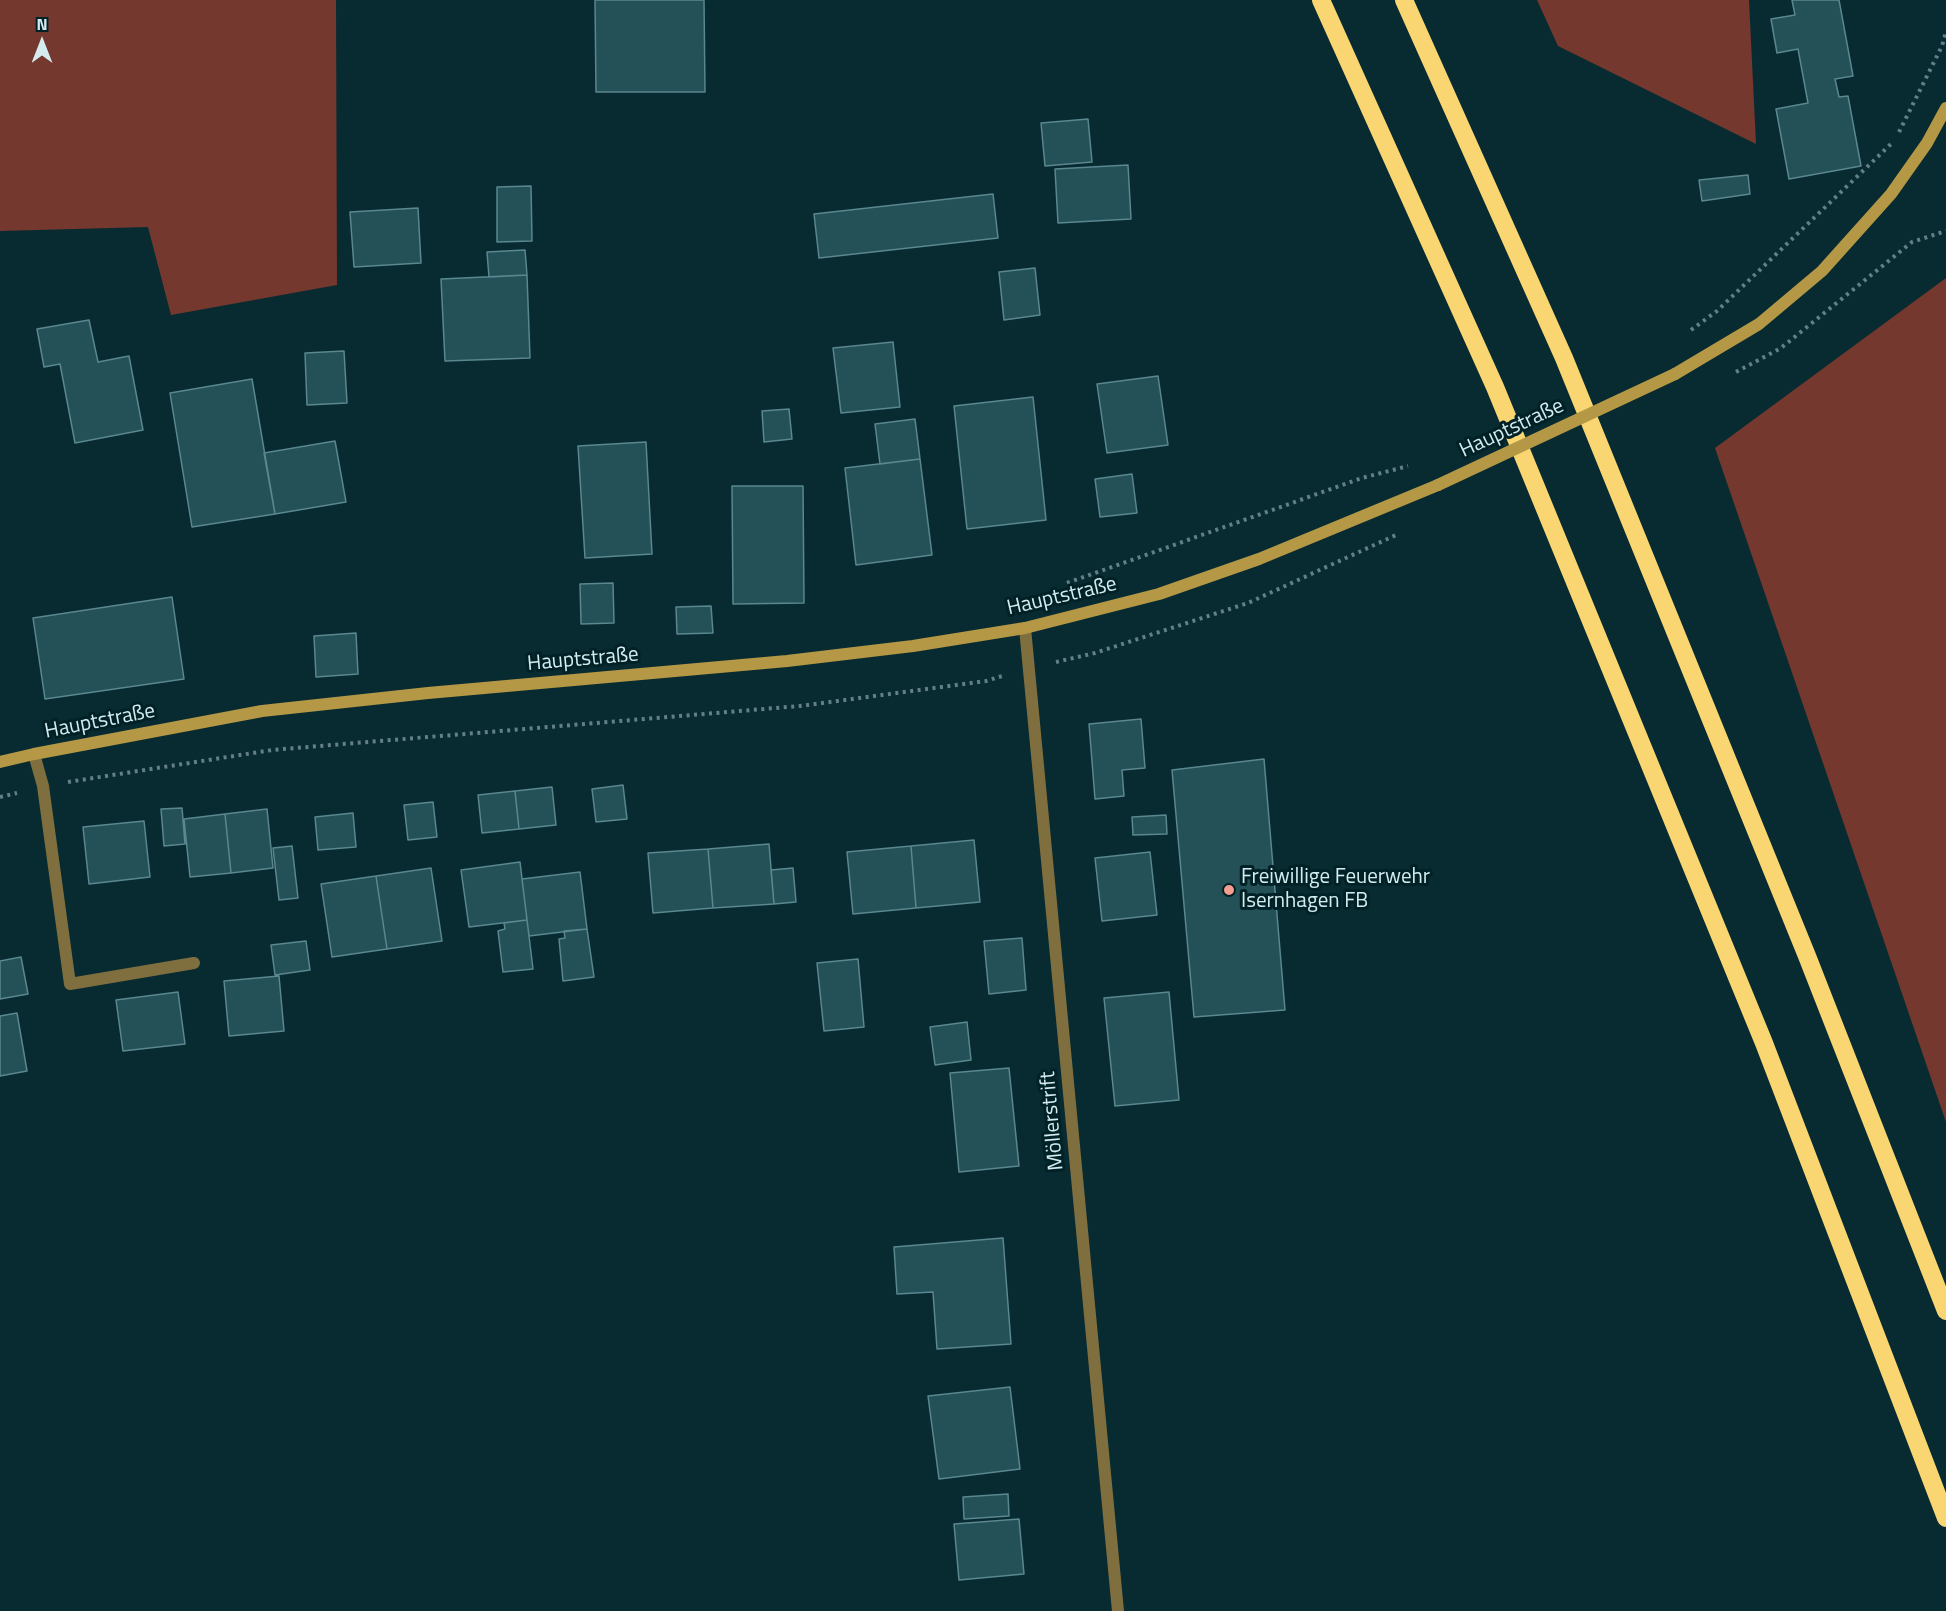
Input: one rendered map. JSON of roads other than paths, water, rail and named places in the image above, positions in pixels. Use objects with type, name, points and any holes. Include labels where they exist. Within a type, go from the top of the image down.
[{"type":"highway","points":[[1321,0],[1504,409],[1764,1043],[1946,1518]]},
{"type":"highway","points":[[1404,0],[1564,358],[1807,956],[1946,1311]]},
{"type":"main road","name":"Hauptstraße","points":[[0,762],[262,711],[428,693],[787,662],[913,646],[1025,628],[1159,594],[1259,559],[1438,485],[1675,374],[1759,324],[1822,271],[1891,194],[1927,143],[1946,108]]},
{"type":"street","name":"Möllerstrift","points":[[1025,628],[1118,1611]]},
{"type":"street","name":"Hauptstraße","points":[[34,754],[43,786],[70,984],[194,963]]},
{"type":"place","name":"Freiwillige Feuerwehr Isernhagen FB","points":[[1229,890]]}]
